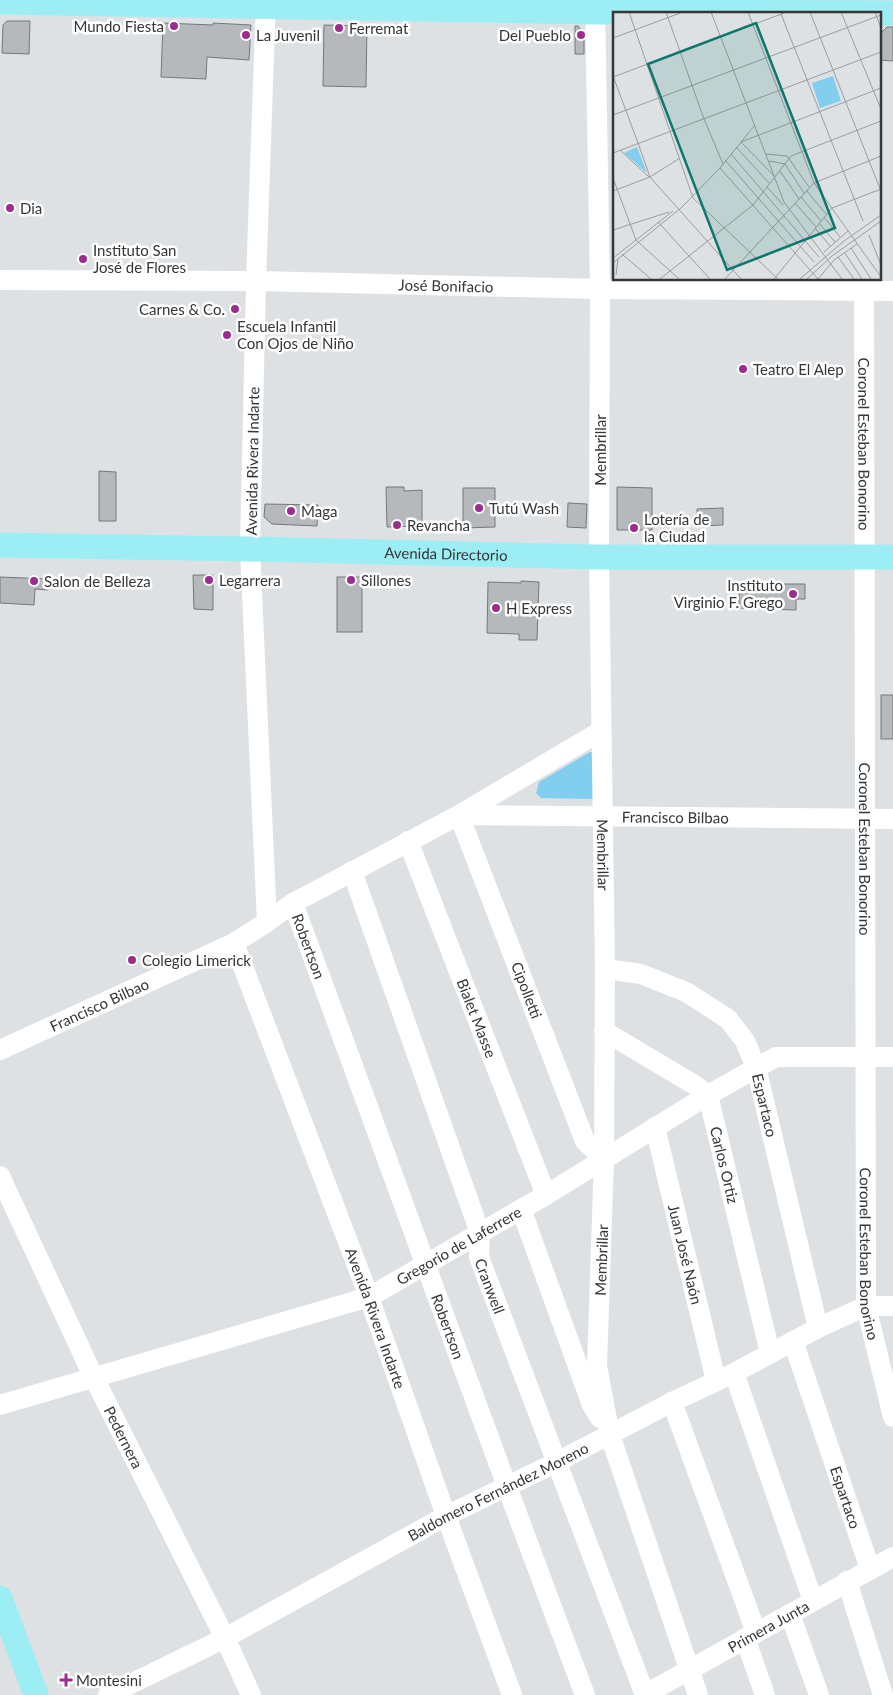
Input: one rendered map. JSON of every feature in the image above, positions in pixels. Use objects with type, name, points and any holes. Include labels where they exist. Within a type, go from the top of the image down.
[{"type":"main road","points":[[0,2],[862,9],[893,13]]},
{"type":"main road","name":"Avenida Directorio","points":[[0,545],[599,558],[893,556]]},
{"type":"main road","points":[[0,1598],[36,1695]]},
{"type":"street","name":"Avenida Rivera Indarte","points":[[266,3],[256,281],[250,549],[267,922]]},
{"type":"street","name":"Membrillar","points":[[595,6],[600,288],[599,558],[605,969],[604,1159],[597,1366],[610,1435],[698,1695]]},
{"type":"street","name":"José Bonifacio","points":[[0,280],[256,281],[600,288],[864,285],[893,291]]},
{"type":"street","name":"Coronel Esteban Bonorino","points":[[864,285],[866,1306],[893,1417]]},
{"type":"street","name":"Francisco Bilbao","points":[[0,1050],[234,943],[267,922],[293,902],[459,815],[601,731]]},
{"type":"street","name":"Francisco Bilbao","points":[[459,815],[893,819]]},
{"type":"street","name":"Cipolletti","points":[[459,815],[585,1141],[604,1159]]},
{"type":"street","name":"Bialet Masse","points":[[408,841],[546,1195]]},
{"type":"street","name":"Cranwell","points":[[352,871],[480,1233],[480,1257],[644,1695]]},
{"type":"street","name":"Robertson","points":[[293,902],[427,1265],[506,1486],[585,1695]]},
{"type":"street","name":"Avenida Rivera Indarte","points":[[234,943],[369,1297],[446,1516],[512,1695]]},
{"type":"street","name":"Espartaco","points":[[605,969],[641,974],[686,992],[728,1019],[745,1041],[756,1067],[818,1328]]},
{"type":"street","points":[[604,1031],[693,1084],[708,1095]]},
{"type":"street","name":"Gregorio de Laferrere","points":[[0,1405],[369,1297],[546,1195],[708,1095],[776,1057],[893,1057]]},
{"type":"street","name":"Carlos Ortiz","points":[[708,1095],[770,1353]]},
{"type":"street","name":"Juan José Naón","points":[[655,1127],[725,1377]]},
{"type":"street","name":"Pedernera","points":[[0,1176],[94,1378],[225,1638],[251,1695]]},
{"type":"street","points":[[521,1209],[592,1405],[610,1435]]},
{"type":"street","name":"Baldomero Fernández Moreno","points":[[108,1695],[225,1638],[446,1516],[557,1462],[818,1328],[866,1306],[893,1306]]},
{"type":"street","name":"Espartaco","points":[[793,1341],[870,1569]]},
{"type":"street","points":[[725,1377],[812,1601]]},
{"type":"street","points":[[672,1402],[751,1635],[765,1695]]},
{"type":"street","name":"Primera Junta","points":[[644,1695],[893,1557]]},
{"type":"street","points":[[847,1581],[883,1695]]},
{"type":"street","points":[[790,1614],[819,1695]]},
{"type":"shaded area","points":[[590,752],[597,753],[597,797],[591,799],[541,798],[536,793],[539,782]]},
{"type":"building","points":[[7,21],[30,21],[29,54],[2,53],[3,25]]},
{"type":"building","points":[[163,23],[251,25],[249,60],[207,57],[206,79],[161,77]]},
{"type":"building","points":[[324,25],[367,26],[366,87],[323,86]]},
{"type":"building","points":[[575,26],[578,26],[584,34],[584,54],[575,54]]},
{"type":"building","points":[[887,27],[893,27],[893,61],[880,60],[880,34]]},
{"type":"building","points":[[99,471],[116,472],[116,521],[99,521]]},
{"type":"building","points":[[386,487],[404,487],[404,491],[422,490],[422,526],[387,527]]},
{"type":"building","points":[[617,487],[652,488],[652,530],[617,530]]},
{"type":"building","name":"Tutú Wash","points":[[463,488],[495,488],[495,527],[463,528]]},
{"type":"building","points":[[568,503],[587,504],[586,528],[567,527]]},
{"type":"building","name":"Maga","points":[[265,504],[318,505],[317,526],[272,524],[264,517]]},
{"type":"building","points":[[723,508],[723,525],[698,526],[697,509]]},
{"type":"building","points":[[193,575],[213,575],[213,610],[194,609]]},
{"type":"building","points":[[0,577],[49,579],[48,590],[35,589],[34,605],[0,603]]},
{"type":"building","points":[[337,577],[362,577],[362,632],[337,632]]},
{"type":"building","points":[[521,581],[539,582],[537,640],[519,640],[519,634],[487,633],[488,582],[521,583]]},
{"type":"building","points":[[739,584],[805,584],[805,599],[796,599],[796,610],[739,608]]},
{"type":"building","points":[[881,695],[893,695],[893,739],[881,739]]},
{"type":"place","name":"Mundo Fiesta","points":[[174,26]]},
{"type":"place","name":"Ferremat","points":[[339,28]]},
{"type":"place","name":"La Juvenil","points":[[246,35]]},
{"type":"place","name":"Del Pueblo","points":[[581,35]]},
{"type":"place","name":"Dia","points":[[10,208]]},
{"type":"place","name":"Instituto San José de Flores","points":[[83,259]]},
{"type":"place","name":"Carnes & Co.","points":[[235,309]]},
{"type":"place","name":"Escuela Infantil Con Ojos de Niño","points":[[227,335]]},
{"type":"place","name":"Teatro El Alep","points":[[743,369]]},
{"type":"place","name":"Tutú Wash","points":[[479,508]]},
{"type":"place","name":"Maga","points":[[291,511]]},
{"type":"place","name":"Revancha","points":[[397,525]]},
{"type":"place","name":"Lotería de la Ciudad","points":[[634,528]]},
{"type":"place","name":"Legarrera","points":[[209,580]]},
{"type":"place","name":"Sillones","points":[[351,580]]},
{"type":"place","name":"Salon de Belleza","points":[[34,581]]},
{"type":"place","name":"Instituto Virginio F. Grego","points":[[793,594]]},
{"type":"place","name":"H Express","points":[[496,608]]},
{"type":"place","name":"Colegio Limerick","points":[[132,960]]},
{"type":"place","name":"Montesini","points":[[66,1680]]}]
